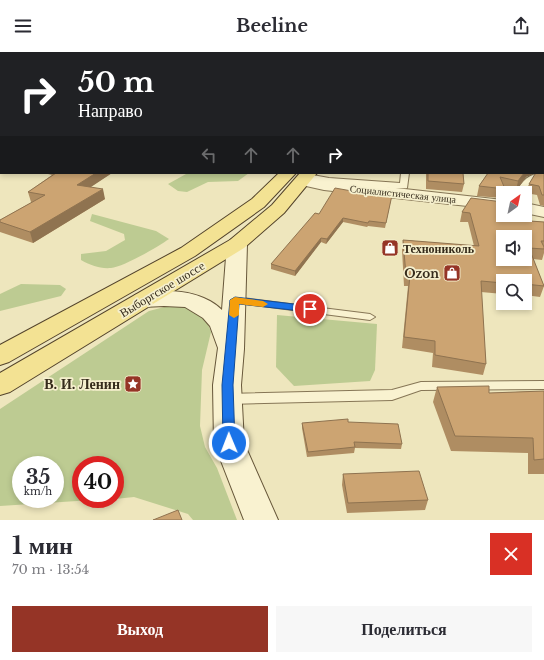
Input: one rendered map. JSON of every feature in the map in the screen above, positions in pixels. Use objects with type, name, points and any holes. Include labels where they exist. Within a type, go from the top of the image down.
[{"type":"main road","name":"Выборгское шоссе","points":[[0,385],[237,244],[278,209],[301,176]]},
{"type":"main road","name":"Выборгское шоссе","points":[[0,356],[188,252],[258,203],[301,176]]},
{"type":"street","name":"Социалистическая улица","points":[[301,176],[324,185],[496,203]]},
{"type":"street","points":[[532,209],[544,212]]},
{"type":"street","points":[[237,244],[232,349],[227,385],[229,443],[261,520]]},
{"type":"street","points":[[143,300],[180,298],[204,306],[220,322],[232,349]]},
{"type":"lane","points":[[301,176],[329,180],[404,186],[405,174]]},
{"type":"lane","points":[[523,186],[531,177],[540,174]]},
{"type":"lane","points":[[235,300],[370,317]]},
{"type":"lane","points":[[228,399],[392,395],[421,386],[544,385]]},
{"type":"green space","points":[[186,174],[248,174],[238,181],[208,182],[187,192],[178,191],[168,184]]},
{"type":"green space","points":[[92,214],[156,231],[169,239],[140,256],[116,267],[103,268],[88,264],[81,260],[81,254],[106,251],[125,240],[124,234],[90,221]]},
{"type":"green space","points":[[21,284],[60,285],[66,289],[61,296],[0,311],[0,294]]},
{"type":"green space","points":[[172,305],[188,307],[205,316],[211,332],[202,370],[200,426],[205,447],[217,468],[237,520],[193,520],[188,514],[134,497],[124,498],[124,456],[72,456],[72,501],[64,502],[64,456],[12,456],[12,505],[0,506],[0,409],[149,311]]},
{"type":"green space","points":[[277,315],[377,324],[375,370],[370,381],[294,386],[276,367]]},
{"type":"building","points":[[55,174],[94,174],[77,185],[103,189],[30,232],[0,222],[0,220],[45,195],[28,192]]},
{"type":"building","points":[[428,174],[463,174],[464,184],[428,181]]},
{"type":"building","points":[[487,174],[523,174],[518,181],[500,177],[504,186],[496,186],[496,188],[479,186]]},
{"type":"building","points":[[535,174],[544,174],[544,195],[542,195],[539,186],[529,184]]},
{"type":"building","points":[[335,188],[374,195],[375,193],[392,195],[386,223],[369,221],[368,223],[343,218],[327,239],[321,238],[295,271],[271,264],[315,213],[319,214]]},
{"type":"building","points":[[471,198],[496,201],[496,222],[544,222],[544,241],[541,241],[544,249],[532,248],[532,230],[496,230],[496,266],[532,266],[532,256],[544,286],[532,285],[532,274],[496,274],[496,282],[481,281],[486,364],[435,355],[435,341],[404,337],[410,275],[406,275],[403,240],[479,246],[470,213],[462,212]]},
{"type":"building","points":[[489,386],[489,393],[544,391],[544,459],[534,460],[533,438],[455,436],[437,387]]},
{"type":"building","points":[[348,419],[348,422],[398,424],[402,444],[354,442],[355,447],[308,452],[302,423]]},
{"type":"building","points":[[419,471],[428,500],[348,503],[343,474]]},
{"type":"building","points":[[178,510],[182,520],[153,520]]},
{"type":"slow traffic","points":[[234,315],[235,300],[263,304]]},
{"type":"place","name":"Технониколь","points":[[390,248]]},
{"type":"place","name":"Ozon","points":[[452,273]]},
{"type":"place","name":"В. И. Ленин","points":[[133,384]]},
{"type":"route","points":[[229,443],[227,385],[232,349],[235,300],[310,309]]}]
